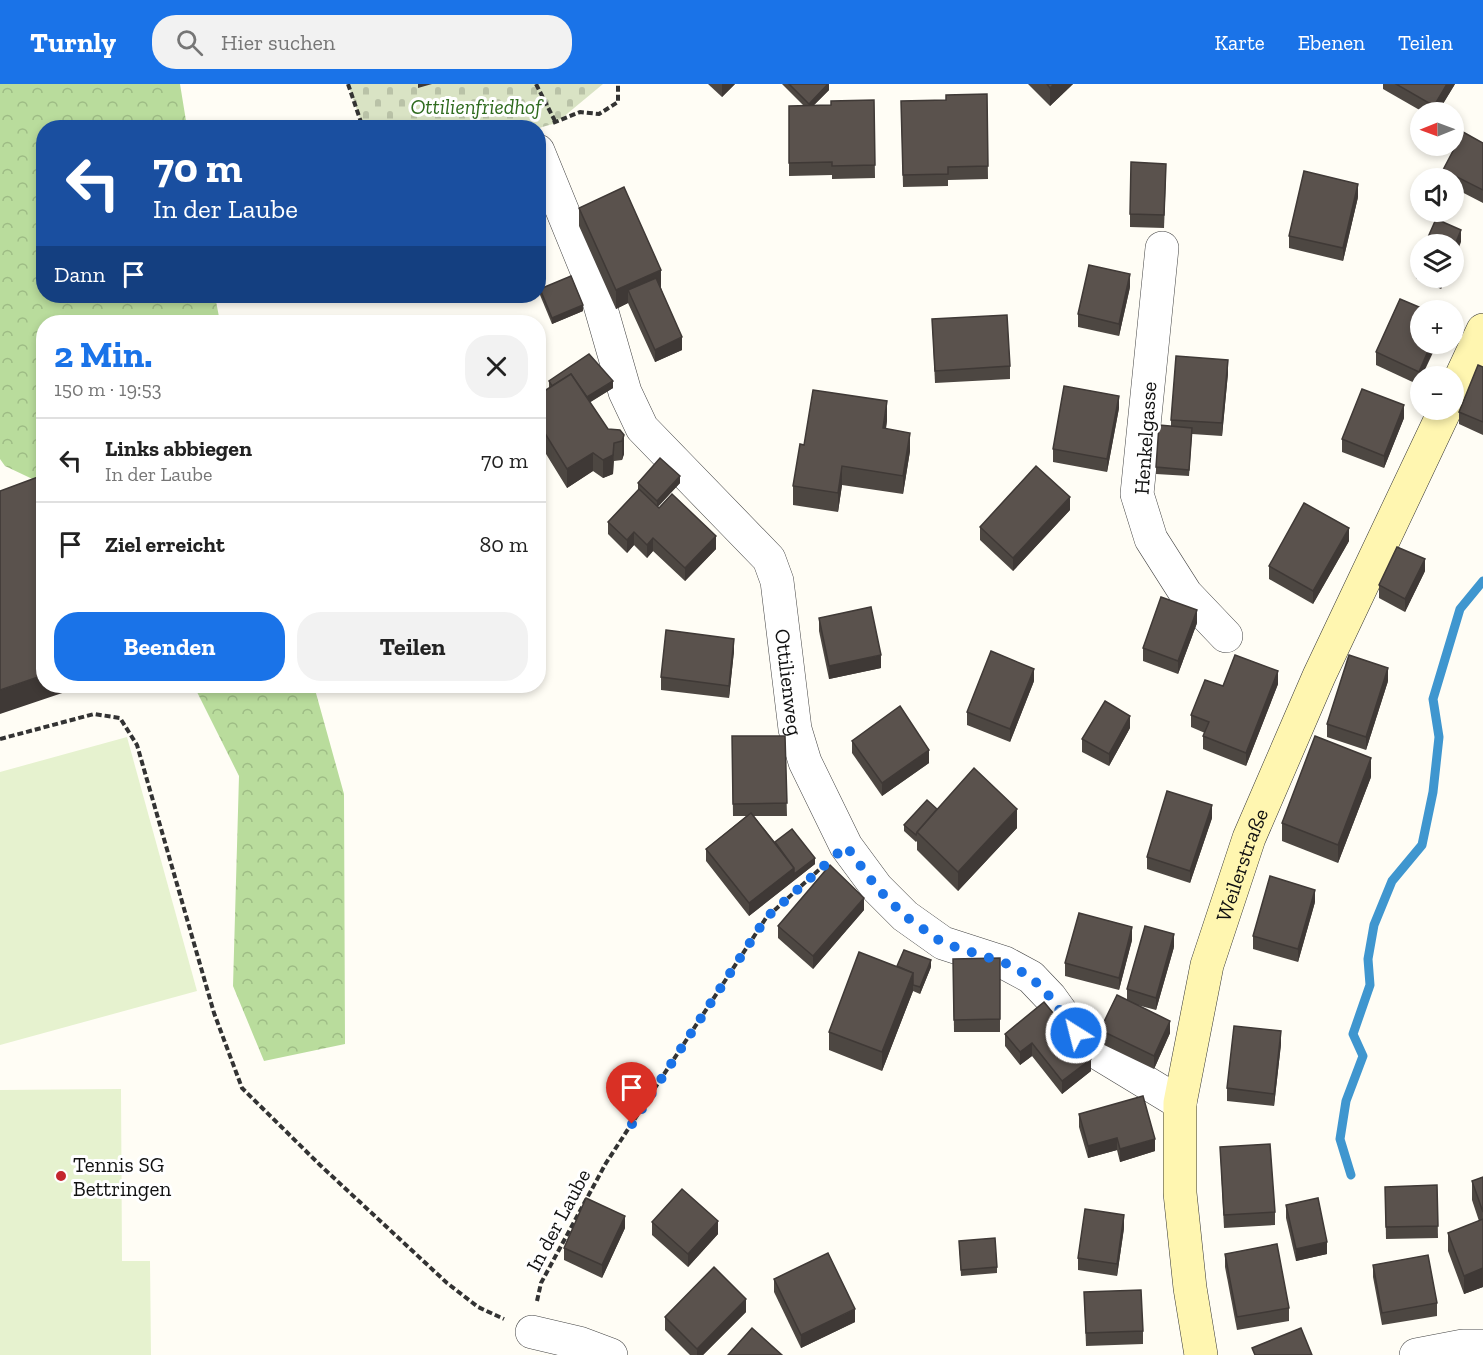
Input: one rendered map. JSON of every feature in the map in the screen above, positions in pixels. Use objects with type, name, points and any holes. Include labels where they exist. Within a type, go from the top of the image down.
[{"type":"main road","points":[[1464,371],[1483,330]]},
{"type":"main road","name":"Weilerstraße","points":[[1200,1355],[1180,1193],[1180,1103],[1207,964],[1249,838],[1319,676],[1440,420]]},
{"type":"street","name":"Ottilienweg","points":[[546,171],[598,298],[625,392],[642,428],[769,558],[777,581],[795,729],[805,762],[846,846],[877,888],[905,916],[943,943],[1005,963],[1031,977],[1050,997],[1076,1033],[1096,1052],[1180,1103]]},
{"type":"street","name":"Henkelgasse","points":[[1162,248],[1137,494],[1151,539],[1162,557],[1186,594],[1227,636]]},
{"type":"street","points":[[532,1332],[579,1343],[611,1355]]},
{"type":"street","points":[[1416,1355],[1463,1346],[1483,1346]]},
{"type":"path","points":[[348,84],[360,120]]},
{"type":"path","points":[[536,84],[556,123],[580,112],[599,114],[618,102],[618,84]]},
{"type":"path","points":[[0,739],[94,714],[120,718],[136,745],[214,1013],[242,1088],[320,1165],[447,1283],[478,1307],[532,1332]]},
{"type":"path","name":"In der Laube","points":[[532,1332],[541,1283],[606,1163],[766,918],[846,846]]},
{"type":"green space","points":[[0,84],[180,84],[186,120],[36,120],[36,303],[216,303],[219,315],[36,315],[36,481],[5,466],[0,459]]},
{"type":"green space","name":"Ottilienfriedhof","points":[[348,84],[603,84],[556,123],[546,126],[546,120],[361,120]]},
{"type":"green space","points":[[198,693],[316,693],[344,794],[345,1044],[264,1061],[233,986],[239,776]]},
{"type":"green space","points":[[127,737],[197,991],[0,1045],[0,772]]},
{"type":"green space","name":"Tennis SG Bettringen","points":[[121,1089],[122,1261],[150,1261],[151,1355],[0,1355],[0,1090]]},
{"type":"building","points":[[789,84],[828,84],[809,104]]},
{"type":"building","points":[[1396,84],[1447,84],[1436,102],[1427,102]]},
{"type":"building","points":[[987,94],[988,166],[948,167],[948,174],[903,175],[901,101],[946,100],[946,95]]},
{"type":"building","points":[[874,100],[875,165],[832,166],[832,162],[789,163],[789,106],[831,105],[831,101]]},
{"type":"building","points":[[1464,133],[1483,143],[1483,190],[1464,180],[1464,168],[1444,168],[1450,156],[1464,156]]},
{"type":"building","points":[[1131,162],[1166,164],[1164,215],[1130,214]]},
{"type":"building","points":[[1304,171],[1358,184],[1343,248],[1289,236]]},
{"type":"building","points":[[624,187],[661,270],[616,290],[579,208]]},
{"type":"building","points":[[1435,222],[1443,222],[1461,230],[1459,234],[1429,234]]},
{"type":"building","points":[[1089,265],[1130,274],[1119,324],[1078,314]]},
{"type":"building","points":[[571,276],[583,305],[552,318],[546,303],[546,286]]},
{"type":"building","points":[[656,278],[682,337],[655,350],[628,290]]},
{"type":"building","points":[[1400,299],[1410,303],[1410,354],[1427,354],[1422,366],[1410,368],[1376,352]]},
{"type":"building","points":[[1007,315],[1010,366],[935,371],[932,319]]},
{"type":"building","points":[[589,354],[613,381],[587,397],[571,374],[552,386],[549,381]]},
{"type":"building","points":[[1176,356],[1228,360],[1222,423],[1171,420]]},
{"type":"building","points":[[1478,365],[1483,367],[1483,422],[1464,414],[1464,400]]},
{"type":"building","points":[[571,374],[608,429],[620,430],[624,435],[622,441],[614,443],[613,455],[603,460],[593,453],[567,469],[546,435],[546,390]]},
{"type":"building","points":[[1064,386],[1119,396],[1107,459],[1053,449]]},
{"type":"building","points":[[1362,389],[1404,405],[1384,456],[1342,439]]},
{"type":"building","points":[[813,390],[887,401],[883,428],[910,433],[903,476],[842,466],[838,493],[793,486],[800,444],[804,445]]},
{"type":"building","points":[[1159,425],[1192,428],[1189,470],[1156,467]]},
{"type":"building","points":[[660,458],[680,476],[657,501],[638,483]]},
{"type":"building","points":[[1036,466],[1070,497],[1013,558],[980,527]]},
{"type":"building","points":[[36,478],[36,678],[0,690],[0,491]]},
{"type":"building","points":[[639,489],[659,508],[672,494],[716,536],[685,568],[653,538],[647,545],[634,532],[627,540],[608,522]]},
{"type":"building","points":[[1304,503],[1349,528],[1313,591],[1269,566]]},
{"type":"building","points":[[1397,547],[1425,559],[1405,599],[1379,585]]},
{"type":"building","points":[[1161,597],[1197,610],[1178,661],[1143,648]]},
{"type":"building","points":[[871,607],[881,655],[829,666],[819,618]]},
{"type":"building","points":[[666,630],[734,639],[729,686],[661,677]]},
{"type":"building","points":[[991,651],[1034,669],[1010,729],[967,712]]},
{"type":"building","points":[[1235,655],[1278,671],[1246,753],[1203,736],[1209,722],[1191,715],[1205,680],[1223,686]]},
{"type":"building","points":[[1349,655],[1388,668],[1366,737],[1327,724]]},
{"type":"building","points":[[1105,701],[1130,716],[1109,754],[1082,739]]},
{"type":"building","points":[[900,706],[929,750],[882,783],[852,741]]},
{"type":"building","points":[[732,736],[785,736],[787,803],[733,804]]},
{"type":"building","points":[[1315,736],[1371,758],[1338,845],[1282,823]]},
{"type":"building","points":[[974,768],[1017,809],[958,872],[917,832]]},
{"type":"building","points":[[1167,791],[1212,805],[1190,871],[1147,857]]},
{"type":"building","points":[[927,800],[937,809],[916,835],[904,825]]},
{"type":"building","points":[[751,813],[794,868],[749,903],[706,849]]},
{"type":"building","points":[[792,829],[815,858],[794,874],[794,868],[775,842]]},
{"type":"building","points":[[830,865],[864,898],[813,956],[778,926]]},
{"type":"building","points":[[1270,876],[1315,890],[1298,949],[1253,936]]},
{"type":"building","points":[[1079,913],[1132,927],[1119,978],[1065,963]]},
{"type":"building","points":[[1145,926],[1174,934],[1156,998],[1127,989]]},
{"type":"building","points":[[904,950],[931,960],[920,987],[913,985],[913,973],[897,966]]},
{"type":"building","points":[[859,952],[913,973],[882,1052],[829,1032]]},
{"type":"building","points":[[1000,958],[1000,1019],[954,1020],[953,959]]},
{"type":"building","points":[[1117,995],[1170,1021],[1154,1056],[1100,1030]]},
{"type":"building","points":[[1044,1002],[1091,1059],[1062,1081],[1032,1043],[1020,1052],[1005,1034]]},
{"type":"building","points":[[1234,1026],[1281,1031],[1274,1094],[1227,1088]]},
{"type":"building","points":[[1143,1096],[1155,1139],[1120,1149],[1117,1138],[1088,1146],[1079,1114]]},
{"type":"building","points":[[1270,1144],[1275,1212],[1224,1215],[1220,1147]]},
{"type":"building","points":[[1483,1177],[1483,1212],[1472,1181]]},
{"type":"building","points":[[1437,1185],[1438,1226],[1386,1227],[1385,1187]]},
{"type":"building","points":[[682,1189],[718,1221],[688,1254],[652,1222]]},
{"type":"building","points":[[586,1198],[625,1216],[602,1265],[564,1248]]},
{"type":"building","points":[[1318,1198],[1327,1242],[1296,1249],[1286,1205]]},
{"type":"building","points":[[1085,1209],[1124,1215],[1117,1264],[1078,1258]]},
{"type":"building","points":[[1483,1219],[1483,1268],[1464,1276],[1448,1233]]},
{"type":"building","points":[[995,1238],[997,1267],[961,1270],[959,1241]]},
{"type":"building","points":[[1277,1244],[1289,1308],[1237,1317],[1225,1254]]},
{"type":"building","points":[[828,1253],[855,1309],[801,1335],[774,1279]]},
{"type":"building","points":[[1428,1255],[1437,1303],[1382,1313],[1373,1265]]},
{"type":"building","points":[[714,1267],[746,1299],[697,1349],[665,1317]]},
{"type":"building","points":[[1141,1290],[1143,1331],[1086,1333],[1084,1292]]},
{"type":"building","points":[[752,1328],[782,1355],[728,1355]]},
{"type":"building","points":[[1301,1328],[1312,1355],[1255,1355],[1252,1348]]},
{"type":"waterway","points":[[1351,1175],[1340,1139],[1346,1101],[1363,1056],[1353,1034],[1370,985],[1368,959],[1374,925],[1392,881],[1422,845],[1433,792],[1439,737],[1433,699],[1460,609],[1483,581]]},
{"type":"place","name":"Tennis SG Bettringen","points":[[61,1176]]},
{"type":"route","points":[[632,1124],[766,918],[846,846],[877,888],[905,916],[943,943],[1005,963],[1031,977],[1050,997],[1076,1033]]}]
